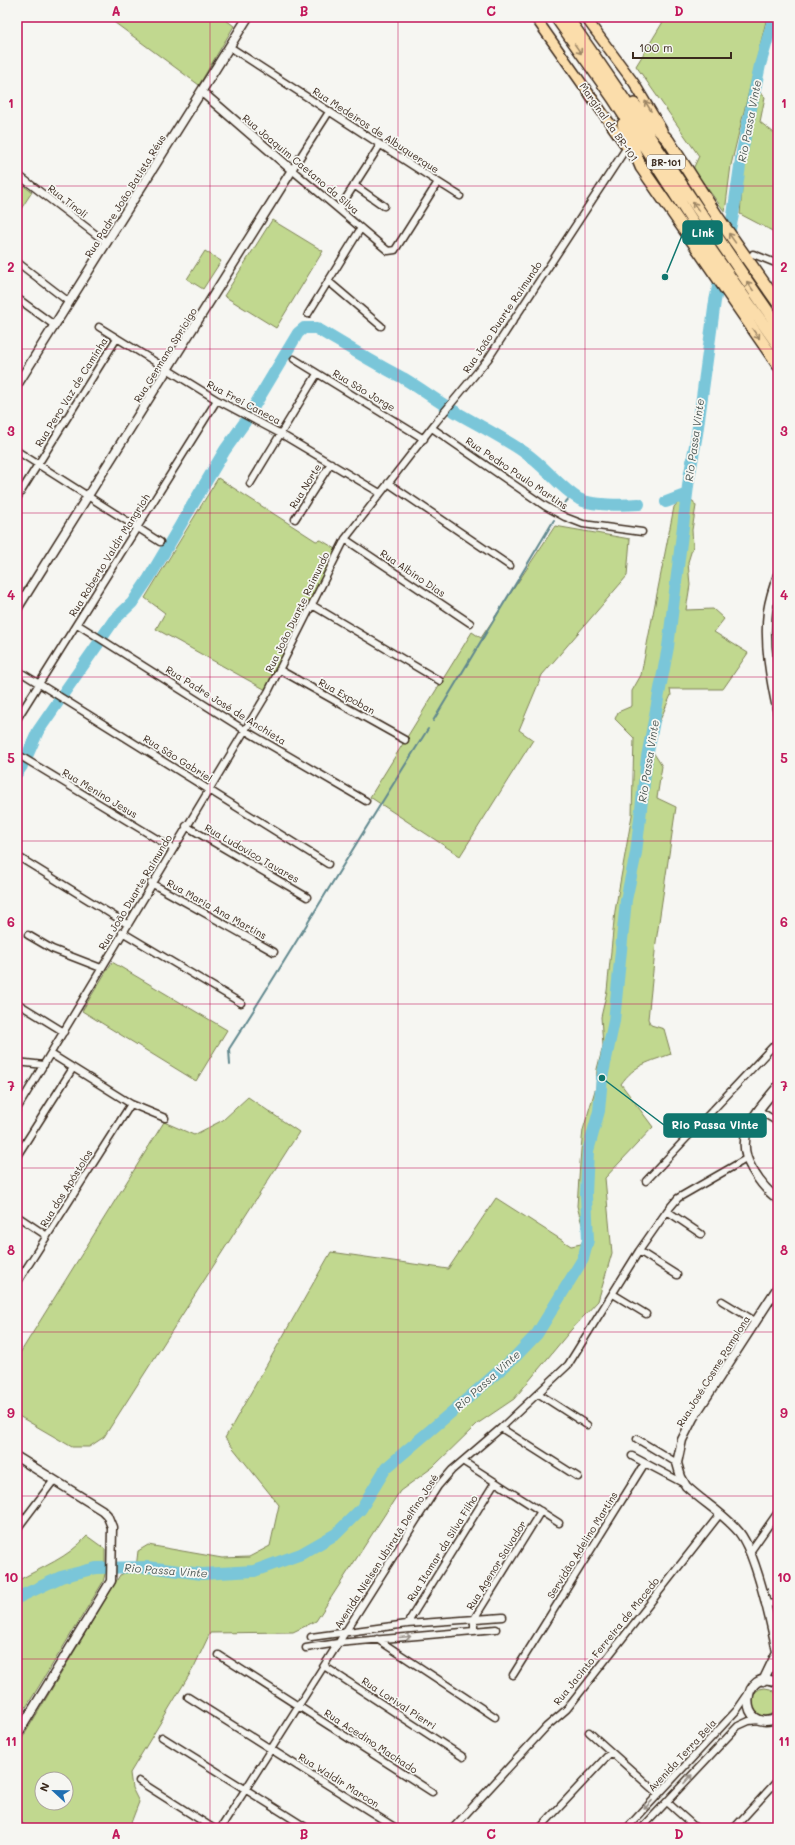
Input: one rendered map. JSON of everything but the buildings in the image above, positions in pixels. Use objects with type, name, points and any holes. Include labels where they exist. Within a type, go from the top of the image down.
[{"type":"highway","name":"BR-101","points":[[556,17],[613,98],[713,253],[778,345]]},
{"type":"highway","name":"BR-101","points":[[568,17],[718,240],[778,326]]},
{"type":"highway","points":[[614,84],[668,140],[719,219],[749,255],[778,303]]},
{"type":"highway","points":[[613,98],[641,167]]},
{"type":"highway","name":"Marginal da BR-101","points":[[641,167],[733,303],[778,365]]},
{"type":"main road","name":"Rua Padre João Batista Réus","points":[[17,385],[248,17]]},
{"type":"main road","name":"Marginal da BR-101","points":[[535,17],[641,167]]},
{"type":"main road","points":[[585,17],[643,97],[668,140]]},
{"type":"main road","name":"Rua Joaquim Caetano da Silva","points":[[202,92],[292,170]]},
{"type":"main road","name":"Rua Germano Spricigo","points":[[17,609],[292,170]]},
{"type":"main road","points":[[778,574],[770,601],[768,630],[771,673],[778,713]]},
{"type":"main road","points":[[778,1086],[758,1110],[745,1137],[744,1148],[746,1159],[760,1183],[778,1198]]},
{"type":"main road","name":"Rua José Cosme Pamplona","points":[[683,1483],[677,1463],[681,1444],[693,1418],[778,1287]]},
{"type":"main road","points":[[17,1457],[93,1504],[107,1515],[112,1527],[110,1581],[17,1735]]},
{"type":"main road","points":[[683,1483],[739,1532],[750,1552],[778,1654],[763,1681]]},
{"type":"main road","points":[[776,1721],[764,1721],[756,1718],[749,1709],[748,1701],[749,1693],[757,1683],[770,1680],[778,1683]]},
{"type":"street","name":"Rua Medeiros de Albuquerque","points":[[230,47],[438,182],[398,248],[388,251]]},
{"type":"street","name":"Rua Germano Spricigo","points":[[292,170],[329,112]]},
{"type":"street","points":[[339,209],[380,145]]},
{"type":"street","name":"Rua João Duarte Raimundo","points":[[17,1109],[172,848],[246,731],[280,670],[345,539],[380,493],[488,359],[627,146]]},
{"type":"street","name":"Rua Joaquim Caetano da Silva","points":[[292,170],[388,251]]},
{"type":"street","name":"Rua Tínoli","points":[[17,174],[107,243]]},
{"type":"street","points":[[438,182],[460,196]]},
{"type":"street","points":[[354,185],[384,206]]},
{"type":"street","points":[[308,314],[360,228]]},
{"type":"street","points":[[749,255],[778,264]]},
{"type":"street","points":[[17,262],[69,302]]},
{"type":"street","points":[[328,281],[381,326]]},
{"type":"street","points":[[17,298],[54,325]]},
{"type":"street","name":"Rua Frei Caneca","points":[[99,327],[217,400],[281,434],[380,493]]},
{"type":"street","name":"Rua Pero Vaz de Caminha","points":[[17,498],[117,338]]},
{"type":"street","name":"Rua São Jorge","points":[[294,359],[424,439]]},
{"type":"street","points":[[250,484],[317,374]]},
{"type":"street","name":"Rua Roberto Valdir Mangrich","points":[[17,720],[217,400]]},
{"type":"street","name":"Rua Pedro Paulo Martins","points":[[432,428],[545,506],[565,517],[583,524],[642,532]]},
{"type":"street","points":[[17,451],[160,542]]},
{"type":"street","name":"Rua Norte","points":[[295,519],[331,463]]},
{"type":"street","points":[[388,483],[510,566]]},
{"type":"street","name":"Rua Albino Dias","points":[[345,539],[470,623]]},
{"type":"street","points":[[312,605],[440,681]]},
{"type":"street","name":"Rua Padre José de Anchieta","points":[[77,624],[246,731],[366,801]]},
{"type":"street","name":"Rua São Gabriel","points":[[17,670],[209,788],[328,864]]},
{"type":"street","name":"Rua Expoban","points":[[280,670],[405,740]]},
{"type":"street","name":"Rua Menino Jesus","points":[[17,754],[172,848]]},
{"type":"street","name":"Rua Ludovico Tavares","points":[[186,826],[307,897]]},
{"type":"street","points":[[17,856],[127,924]]},
{"type":"street","name":"Rua Maria Ana Martins","points":[[151,883],[274,952]]},
{"type":"street","points":[[122,932],[241,1003]]},
{"type":"street","points":[[28,935],[52,950],[101,968]]},
{"type":"street","points":[[17,1003],[64,1032]]},
{"type":"street","points":[[646,1181],[778,1041]]},
{"type":"street","points":[[51,1054],[131,1104],[165,1118]]},
{"type":"street","points":[[17,1062],[44,1065]]},
{"type":"street","points":[[17,1156],[73,1068]]},
{"type":"street","name":"Rua dos Apóstolos","points":[[17,1283],[131,1104]]},
{"type":"street","points":[[758,1110],[778,1122]]},
{"type":"street","name":"Avenida Nielsen Ubiratã Delfino José","points":[[221,1828],[438,1486],[452,1470],[464,1462],[559,1374],[576,1354],[639,1251],[666,1211],[678,1198],[746,1159]]},
{"type":"street","points":[[666,1211],[701,1234]]},
{"type":"street","points":[[17,1216],[47,1236]]},
{"type":"street","points":[[639,1251],[677,1275]]},
{"type":"street","points":[[613,1294],[646,1314]]},
{"type":"street","points":[[722,1301],[756,1321]]},
{"type":"street","points":[[538,1394],[587,1425]]},
{"type":"street","points":[[501,1428],[578,1477]]},
{"type":"street","points":[[637,1439],[677,1463]]},
{"type":"street","points":[[632,1456],[683,1483]]},
{"type":"street","points":[[464,1462],[559,1523]]},
{"type":"street","name":"Servidão Adelino Martins","points":[[513,1675],[645,1463]]},
{"type":"street","points":[[17,1529],[54,1480]]},
{"type":"street","name":"Rua Itamar da Silva Filho","points":[[407,1624],[494,1482]]},
{"type":"street","name":"Rua Agenor Salvador","points":[[474,1630],[474,1619],[541,1511]]},
{"type":"street","points":[[750,1552],[778,1512]]},
{"type":"street","name":"Rua Jacinto Ferreira de Macedo","points":[[453,1828],[546,1727],[567,1709],[720,1514]]},
{"type":"street","points":[[765,1603],[778,1604]]},
{"type":"street","points":[[311,1637],[346,1631],[407,1624],[503,1616]]},
{"type":"street","points":[[306,1648],[377,1639],[496,1629]]},
{"type":"street","points":[[377,1639],[495,1717]]},
{"type":"street","name":"Rua Acedino Machado","points":[[219,1655],[432,1792]]},
{"type":"street","name":"Rua Lorival Pierri","points":[[324,1666],[463,1757]]},
{"type":"street","name":"Avenida Terra Bela","points":[[627,1828],[737,1710],[749,1693]]},
{"type":"street","name":"Rua Waldir Marcon","points":[[188,1697],[396,1828]]},
{"type":"street","name":"Avenida Terra Bela","points":[[642,1828],[738,1726],[749,1721],[764,1721]]},
{"type":"street","points":[[589,1732],[658,1794]]},
{"type":"street","points":[[162,1737],[307,1828]]},
{"type":"street","points":[[540,1828],[611,1752]]},
{"type":"street","points":[[139,1781],[213,1828]]},
{"type":"street","points":[[734,1828],[777,1782]]},
{"type":"street","points":[[667,1802],[696,1828]]},
{"type":"green space","points":[[107,17],[222,17],[234,26],[199,85]]},
{"type":"green space","points":[[666,17],[767,17],[731,165],[725,212],[693,169],[699,156],[636,66]]},
{"type":"green space","points":[[759,92],[765,97],[760,122],[778,136],[778,234],[740,214],[744,164]]},
{"type":"green space","points":[[17,181],[32,192],[17,215]]},
{"type":"green space","points":[[272,220],[323,251],[276,328],[224,296]]},
{"type":"green space","points":[[205,251],[221,261],[203,289],[187,279]]},
{"type":"green space","points":[[218,478],[316,541],[321,540],[336,549],[266,690],[156,629],[165,613],[145,598]]},
{"type":"green space","points":[[684,500],[693,501],[696,506],[692,530],[693,546],[688,562],[690,585],[686,610],[713,609],[724,619],[714,632],[748,653],[723,689],[670,689],[671,695],[653,736],[653,752],[662,766],[657,798],[676,807],[656,942],[648,1019],[651,1025],[664,1029],[671,1054],[643,1064],[626,1077],[621,1084],[653,1127],[605,1178],[612,1253],[598,1301],[571,1330],[514,1399],[477,1424],[433,1467],[400,1491],[316,1621],[293,1632],[210,1633],[194,1667],[130,1773],[132,1788],[139,1802],[129,1828],[17,1828],[17,1747],[120,1575],[136,1568],[138,1551],[148,1545],[222,1558],[249,1557],[270,1546],[279,1505],[225,1438],[331,1252],[448,1269],[496,1198],[571,1246],[581,1244],[585,1236],[577,1206],[583,1130],[596,1087],[597,1069],[603,1046],[601,1017],[607,991],[615,911],[632,815],[634,738],[615,719],[618,712],[632,706],[632,691],[641,675],[674,507],[678,502]]},
{"type":"green space","points":[[555,526],[630,539],[627,576],[542,675],[519,730],[533,740],[460,856],[370,797],[472,632],[481,638]]},
{"type":"green space","points":[[112,962],[227,1030],[196,1081],[82,1011]]},
{"type":"green space","points":[[248,1097],[299,1132],[104,1437],[89,1447],[72,1447],[17,1415],[17,1358],[164,1122],[194,1135],[223,1120]]},
{"type":"green space","points":[[87,1536],[105,1549],[105,1574],[103,1582],[17,1722],[17,1581],[63,1556],[80,1544]]},
{"type":"green space","points":[[765,1688],[775,1692],[779,1702],[775,1712],[765,1716],[755,1712],[751,1702],[755,1692]]},
{"type":"waterway","name":"Rio Passa Vinte","points":[[17,1598],[61,1577],[96,1568],[148,1567],[202,1574],[254,1571],[301,1554],[336,1534],[361,1509],[386,1468],[515,1357],[537,1334],[583,1259],[588,1240],[586,1194],[588,1151],[599,1111],[602,1078],[614,1021],[626,900],[636,853],[647,757],[668,647],[689,478],[697,434],[715,301],[733,215],[742,152],[760,65],[774,17]]},
{"type":"waterway","points":[[250,413],[298,333],[304,328],[316,328],[403,378],[454,411],[516,447],[532,458],[564,488],[579,499],[600,504],[639,504]]},
{"type":"waterway","points":[[103,636],[114,620],[132,603],[149,578],[225,450],[245,422]]},
{"type":"waterway","points":[[563,505],[573,494]]},
{"type":"waterway","points":[[666,502],[687,494]]},
{"type":"waterway","points":[[433,721],[554,520]]},
{"type":"waterway","points":[[63,694],[98,644]]},
{"type":"waterway","points":[[27,756],[38,731],[58,702]]},
{"type":"waterway","points":[[230,1065],[229,1049],[428,729]]},
{"type":"waterway","points":[[17,773],[22,766]]},
{"type":"waterway","points":[[17,1818],[26,1828]]},
{"type":"place","name":"Link","points":[[665,277]]},
{"type":"place","name":"Rio Passa Vinte","points":[[602,1078]]}]
